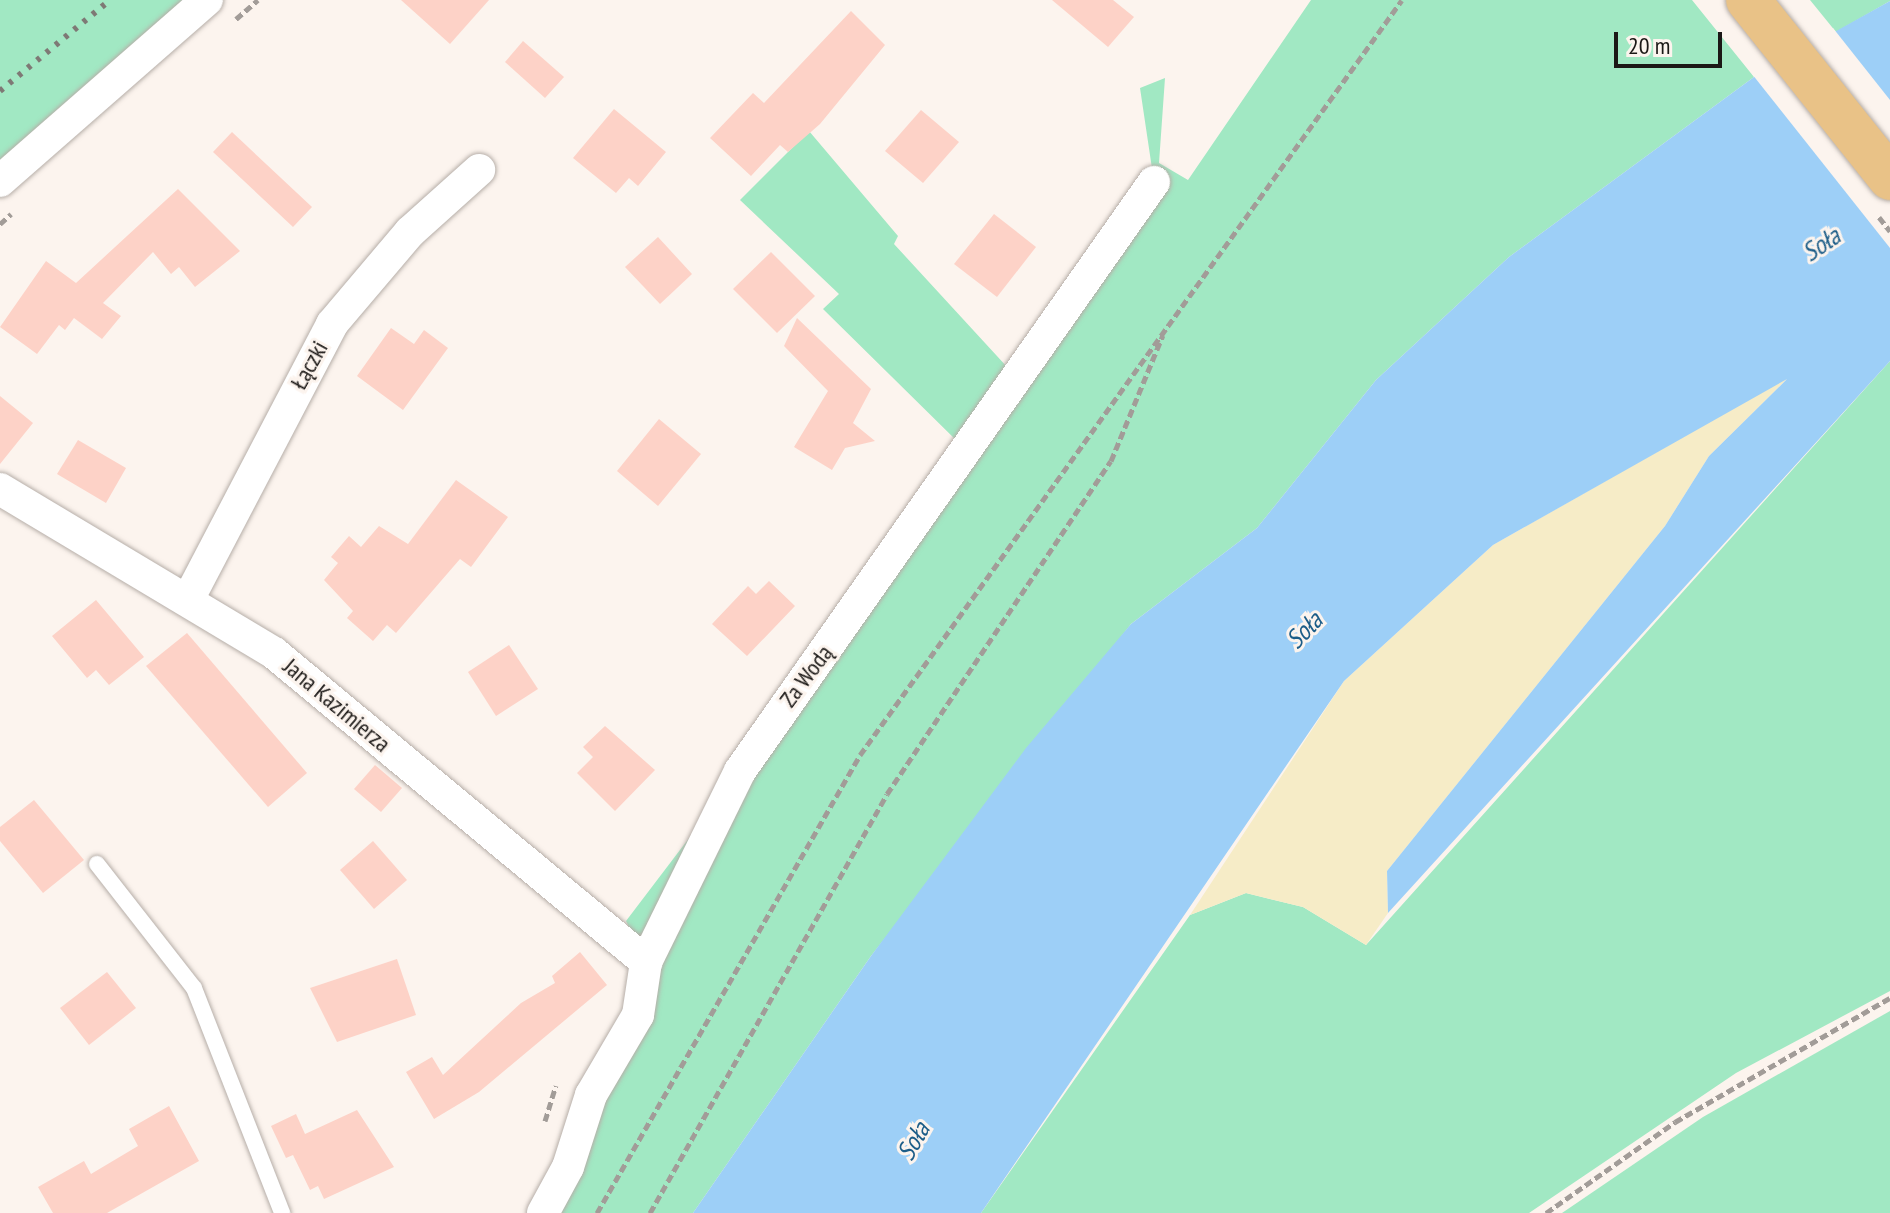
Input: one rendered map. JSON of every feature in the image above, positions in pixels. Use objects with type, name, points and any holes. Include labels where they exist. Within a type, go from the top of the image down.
[{"type":"main road","points":[[1748,0],[1890,178]]},
{"type":"street","points":[[0,181],[207,0]]},
{"type":"street","name":"Łączki","points":[[190,596],[332,324],[399,243],[479,170]]},
{"type":"street","name":"Za Wodą","points":[[543,1213],[568,1167],[591,1095],[638,1015],[646,962],[740,771],[775,716],[1154,182]]},
{"type":"street","name":"Jana Kazimierza","points":[[0,489],[190,596],[274,653],[646,962]]},
{"type":"lane","points":[[97,864],[194,988],[282,1213]]},
{"type":"path","points":[[597,1213],[860,755],[1402,0]]},
{"type":"path","points":[[650,1213],[887,794],[1111,461],[1167,325]]},
{"type":"path","points":[[1546,1213],[1675,1122],[1890,998]]},
{"type":"green space","points":[[0,0],[207,0],[0,181]]},
{"type":"green space","points":[[1311,0],[1692,0],[1754,77],[1509,257],[1376,380],[1257,528],[1131,624],[871,956],[693,1213],[543,1213],[646,962],[626,921],[740,771],[960,444],[823,309],[839,294],[740,200],[809,131],[898,236],[894,244],[1008,368],[1154,182],[1140,88],[1165,78],[1159,163],[1188,180]]},
{"type":"green space","points":[[1810,0],[1890,0],[1890,1],[1836,32]]},
{"type":"green space","points":[[1890,361],[1890,991],[1736,1073],[1529,1213],[981,1213],[1190,915],[1246,893],[1303,907],[1366,945]]},
{"type":"green space","points":[[1890,1011],[1890,1213],[1562,1213],[1703,1117]]},
{"type":"sand","points":[[1790,376],[1709,456],[1665,526],[1387,871],[1388,913],[1366,945],[1303,907],[1246,893],[1190,915],[1344,681],[1493,545]]},
{"type":"water","name":"Soła","points":[[1890,1],[1890,361],[1388,913],[1387,871],[1665,526],[1709,456],[1787,379],[1493,545],[1344,681],[981,1213],[693,1213],[871,956],[1026,748],[1131,624],[1257,528],[1376,380],[1509,257],[1754,77]]},
{"type":"pier","points":[[1833,28],[1890,100],[1890,248],[1752,74]]},
{"type":"building","points":[[401,0],[489,0],[450,44]]},
{"type":"building","points":[[1052,0],[1113,0],[1134,17],[1108,47]]},
{"type":"building","points":[[851,11],[885,45],[820,124],[788,152],[780,145],[751,176],[710,138],[753,93],[764,103]]},
{"type":"building","points":[[523,41],[564,77],[545,98],[505,62]]},
{"type":"building","points":[[614,109],[666,152],[638,186],[629,178],[616,193],[573,158]]},
{"type":"building","points":[[921,110],[959,142],[923,183],[885,151]]},
{"type":"building","points":[[232,132],[312,207],[293,227],[213,152]]},
{"type":"building","points":[[178,189],[240,251],[195,287],[179,267],[171,274],[153,252],[103,303],[121,316],[102,339],[74,318],[65,330],[59,325],[37,354],[0,327],[46,261],[76,283]]},
{"type":"building","points":[[994,214],[1036,247],[997,297],[954,264]]},
{"type":"building","points":[[658,237],[692,274],[660,304],[625,267]]},
{"type":"building","points":[[771,252],[815,296],[777,333],[733,289]]},
{"type":"building","points":[[797,318],[871,389],[853,423],[875,441],[845,448],[832,470],[794,447],[828,391],[784,346]]},
{"type":"building","points":[[391,328],[414,344],[424,330],[448,348],[403,410],[357,376]]},
{"type":"building","points":[[0,396],[33,423],[0,464]]},
{"type":"building","points":[[659,419],[701,454],[658,506],[617,471]]},
{"type":"building","points":[[78,440],[126,468],[106,503],[57,474]]},
{"type":"building","points":[[456,480],[508,517],[471,567],[460,559],[396,633],[387,625],[373,641],[347,618],[353,611],[324,580],[338,563],[331,557],[349,536],[361,547],[379,526],[408,544]]},
{"type":"building","points":[[769,581],[795,606],[747,656],[712,624],[748,586],[756,594]]},
{"type":"building","points":[[96,600],[144,657],[109,685],[96,670],[87,678],[52,636]]},
{"type":"building","points":[[187,633],[307,773],[268,807],[146,666]]},
{"type":"building","points":[[509,645],[538,689],[496,716],[468,672]]},
{"type":"building","points":[[605,726],[655,770],[615,811],[577,773],[593,757],[583,747]]},
{"type":"building","points":[[375,765],[402,788],[381,812],[354,789]]},
{"type":"building","points":[[34,800],[84,860],[43,893],[0,841],[0,827]]},
{"type":"building","points":[[373,841],[407,880],[374,909],[340,870]]},
{"type":"building","points":[[580,952],[607,985],[479,1092],[434,1119],[406,1072],[432,1057],[443,1075],[521,1003],[555,983],[552,976]]},
{"type":"building","points":[[397,959],[416,1015],[337,1042],[310,988]]},
{"type":"building","points":[[107,972],[136,1008],[89,1045],[60,1008]]},
{"type":"building","points":[[169,1106],[199,1161],[107,1213],[53,1213],[38,1187],[84,1161],[91,1174],[138,1146],[129,1129]]},
{"type":"building","points":[[357,1110],[394,1167],[324,1199],[318,1186],[310,1190],[293,1155],[286,1158],[271,1126],[296,1114],[305,1134]]},
{"type":"railway","points":[[0,91],[110,0]]}]
